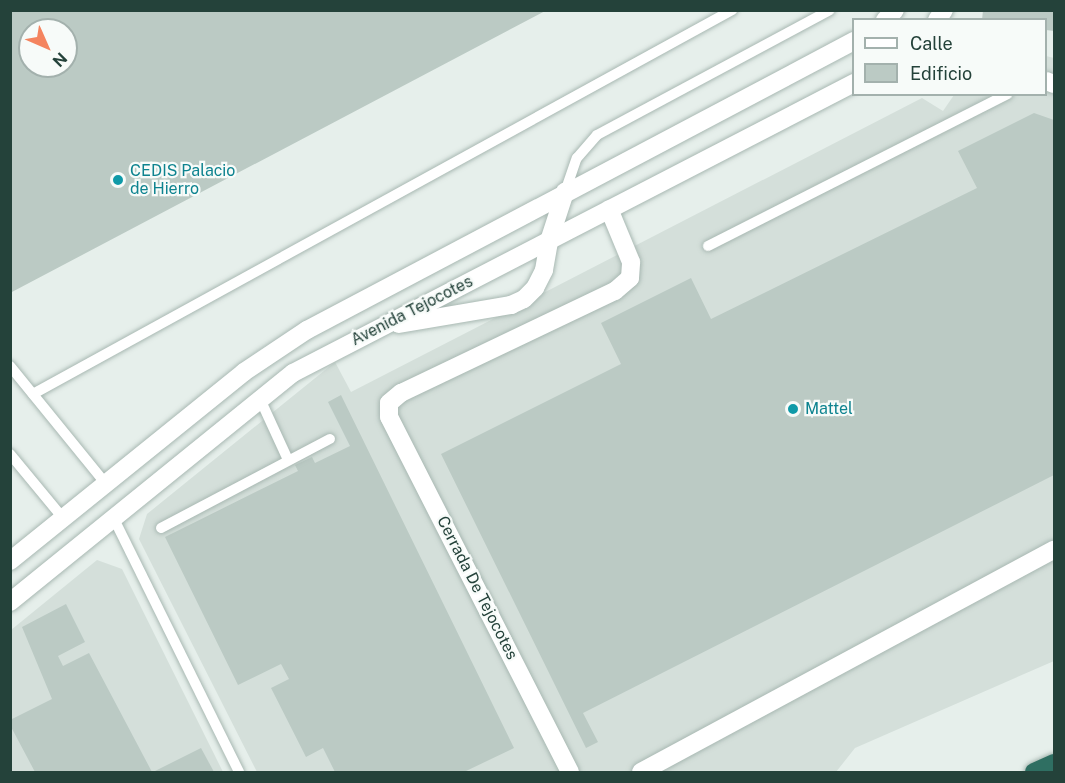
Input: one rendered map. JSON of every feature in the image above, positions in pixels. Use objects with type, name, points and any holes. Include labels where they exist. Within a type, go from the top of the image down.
[{"type":"highway","points":[[1034,772],[1054,764]]},
{"type":"street","name":"Avenida Tejocotes","points":[[10,561],[244,372],[307,330],[852,42]]},
{"type":"street","name":"Avenida Tejocotes","points":[[10,602],[292,373],[852,84]]},
{"type":"street","points":[[380,328],[511,305],[524,299],[535,288],[544,270],[549,240],[566,192]]},
{"type":"street","name":"Cerrada De Tejocotes","points":[[570,772],[389,417],[389,403],[400,393],[615,291],[630,278],[631,262],[609,209]]},
{"type":"street","points":[[641,772],[1054,550]]},
{"type":"lane","points":[[33,394],[732,10]]},
{"type":"lane","points":[[566,192],[577,158],[597,135],[830,10]]},
{"type":"lane","points":[[708,246],[1004,96]]},
{"type":"lane","points":[[10,366],[106,484]]},
{"type":"lane","points":[[260,399],[288,460]]},
{"type":"lane","points":[[162,528],[330,439]]},
{"type":"lane","points":[[11,456],[63,518]]},
{"type":"lane","points":[[114,519],[239,772]]},
{"type":"shaded area","points":[[1047,56],[1054,58],[1054,661],[855,748],[836,772],[257,772],[139,539],[147,514],[335,362],[351,392],[922,98],[943,111],[953,96],[1047,96]]},
{"type":"shaded area","points":[[97,560],[122,569],[223,772],[11,772],[11,630]]},
{"type":"building","name":"CEDIS Palacio de Hierro","points":[[10,10],[547,10],[10,293]]},
{"type":"building","points":[[983,10],[1054,10],[1054,31],[1047,30],[1047,18],[982,18]]},
{"type":"building","name":"Mattel","points":[[1034,113],[1054,120],[1054,475],[583,713],[598,742],[586,748],[441,454],[621,364],[601,323],[691,278],[711,319],[977,188],[958,151]]},
{"type":"building","points":[[341,395],[514,748],[464,772],[335,772],[323,748],[306,757],[271,688],[289,679],[281,664],[238,685],[165,537],[298,471],[295,465],[312,457],[315,463],[350,446],[328,402]]},
{"type":"building","points":[[66,604],[85,642],[58,656],[63,666],[89,653],[152,772],[35,772],[10,725],[10,720],[52,699],[22,627]]},
{"type":"building","points":[[201,748],[214,772],[153,772]]},
{"type":"place","name":"CEDIS Palacio de Hierro","points":[[118,180]]},
{"type":"place","name":"Mattel","points":[[793,409]]}]
